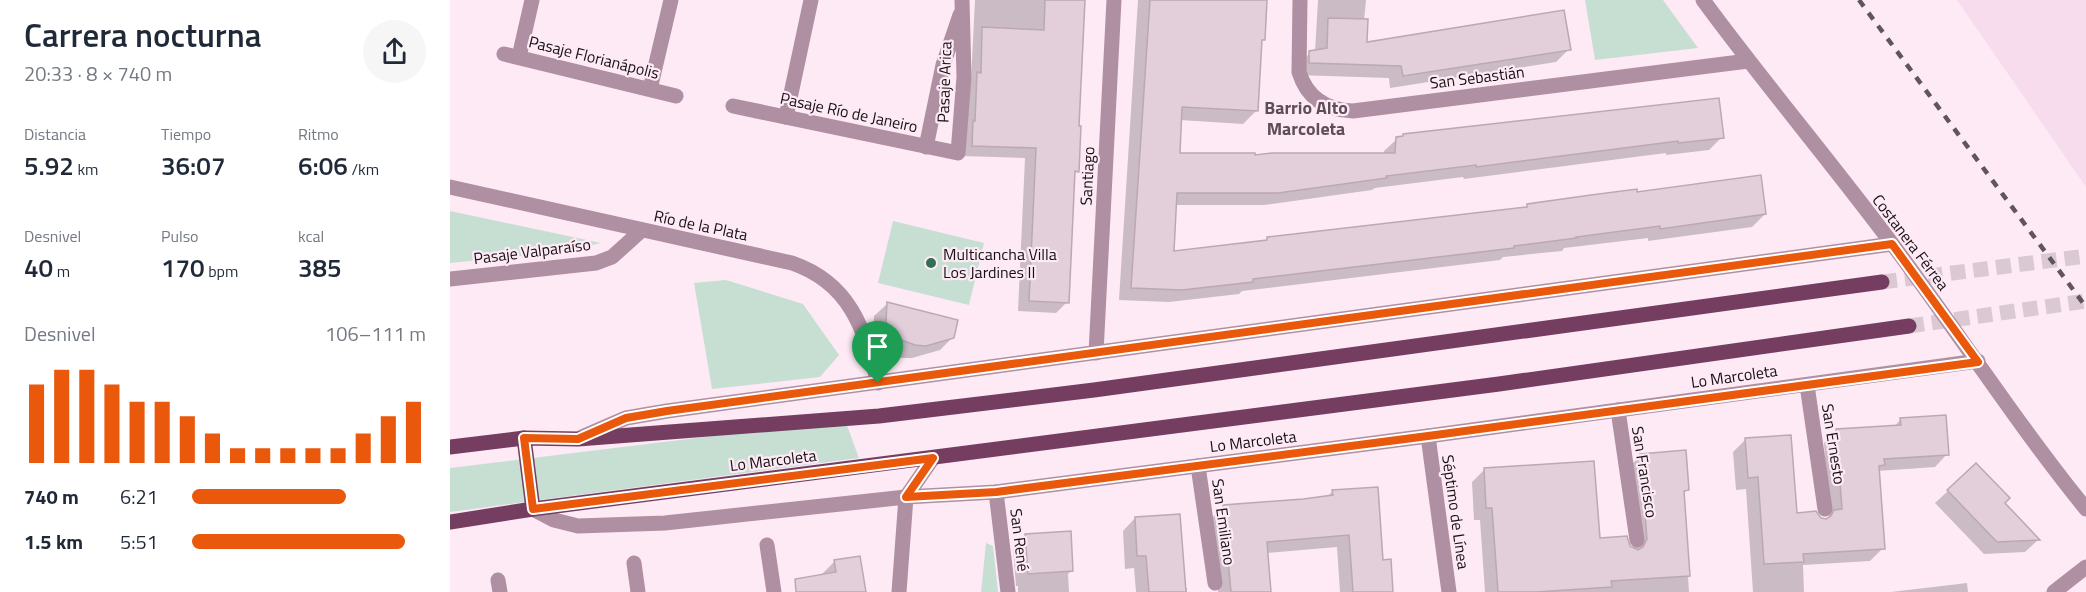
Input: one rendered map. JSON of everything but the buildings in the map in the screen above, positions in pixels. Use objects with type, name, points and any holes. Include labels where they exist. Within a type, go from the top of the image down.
[{"type":"main road","name":"Lo Marcoleta","points":[[450,447],[524,438],[578,439],[902,414],[1094,390],[1882,282]]},
{"type":"main road","name":"Lo Marcoleta","points":[[450,522],[533,509],[1487,386],[1909,326]]},
{"type":"main road","points":[[524,438],[533,509]]},
{"type":"street","name":"Pasaje Florianápolis","points":[[532,0],[511,56],[676,96]]},
{"type":"street","points":[[650,89],[671,0]]},
{"type":"street","points":[[786,117],[811,0]]},
{"type":"street","name":"Santiago","points":[[1096,354],[1114,0]]},
{"type":"street","name":"San Sebastián","points":[[1300,0],[1299,72],[1303,82],[1316,99],[1340,111],[1748,61]]},
{"type":"street","name":"Costanera Férrea","points":[[1703,0],[1892,244],[2086,509]]},
{"type":"street","name":"Pasaje Arica","points":[[926,147],[943,65],[962,6]]},
{"type":"street","name":"Pasaje Arica","points":[[958,153],[964,77],[962,6]]},
{"type":"street","name":"Pasaje Río de Janeiro","points":[[733,106],[958,153]]},
{"type":"street","name":"Río de la Plata","points":[[450,187],[792,263],[820,275],[840,293],[857,318],[878,383]]},
{"type":"street","name":"Pasaje Valparaíso","points":[[450,279],[596,263],[612,257],[642,230]]},
{"type":"street","name":"Lo Marcoleta","points":[[578,439],[626,418],[636,416],[1892,244]]},
{"type":"street","name":"Lo Marcoleta","points":[[533,509],[554,520],[578,526],[665,523],[906,497],[996,492],[1978,362]]},
{"type":"street","name":"San Ernesto","points":[[1807,385],[1826,508]]},
{"type":"street","name":"San Francisco","points":[[1618,410],[1637,540]]},
{"type":"street","name":"Séptimo de Línea","points":[[1428,436],[1449,592]]},
{"type":"street","points":[[899,592],[906,497],[933,458]]},
{"type":"street","name":"San Emiliano","points":[[1198,466],[1215,583]]},
{"type":"street","name":"San René","points":[[996,492],[1008,592]]},
{"type":"street","points":[[767,545],[774,592]]},
{"type":"street","points":[[634,563],[638,592]]},
{"type":"street","points":[[2054,592],[2086,567]]},
{"type":"shaded area","points":[[1957,0],[2086,0],[2086,187]]},
{"type":"green space","points":[[1585,0],[1663,0],[1698,48],[1595,60]]},
{"type":"green space","points":[[450,211],[601,243],[562,252],[450,263]]},
{"type":"green space","name":"Multicancha Villa Los Jardines II","points":[[893,221],[984,243],[969,305],[878,283]]},
{"type":"green space","points":[[726,280],[803,304],[839,355],[820,377],[712,389],[694,283]]},
{"type":"green space","points":[[845,420],[859,458],[450,512],[450,468]]},
{"type":"green space","points":[[986,543],[993,546],[998,592],[981,592]]},
{"type":"tunnel","points":[[1882,282],[2086,256]]},
{"type":"tunnel","points":[[1909,326],[2086,301]]},
{"type":"railway","points":[[1859,0],[2086,307]]},
{"type":"place","name":"Multicancha Villa Los Jardines II","points":[[931,263]]},
{"type":"district","name":"Barrio Alto Marcoleta","points":[[1306,118]]},
{"type":"route","points":[[1892,244],[1978,362],[996,492],[906,497],[933,458],[533,509],[524,438],[578,439],[626,418],[878,383],[1892,244]]}]
